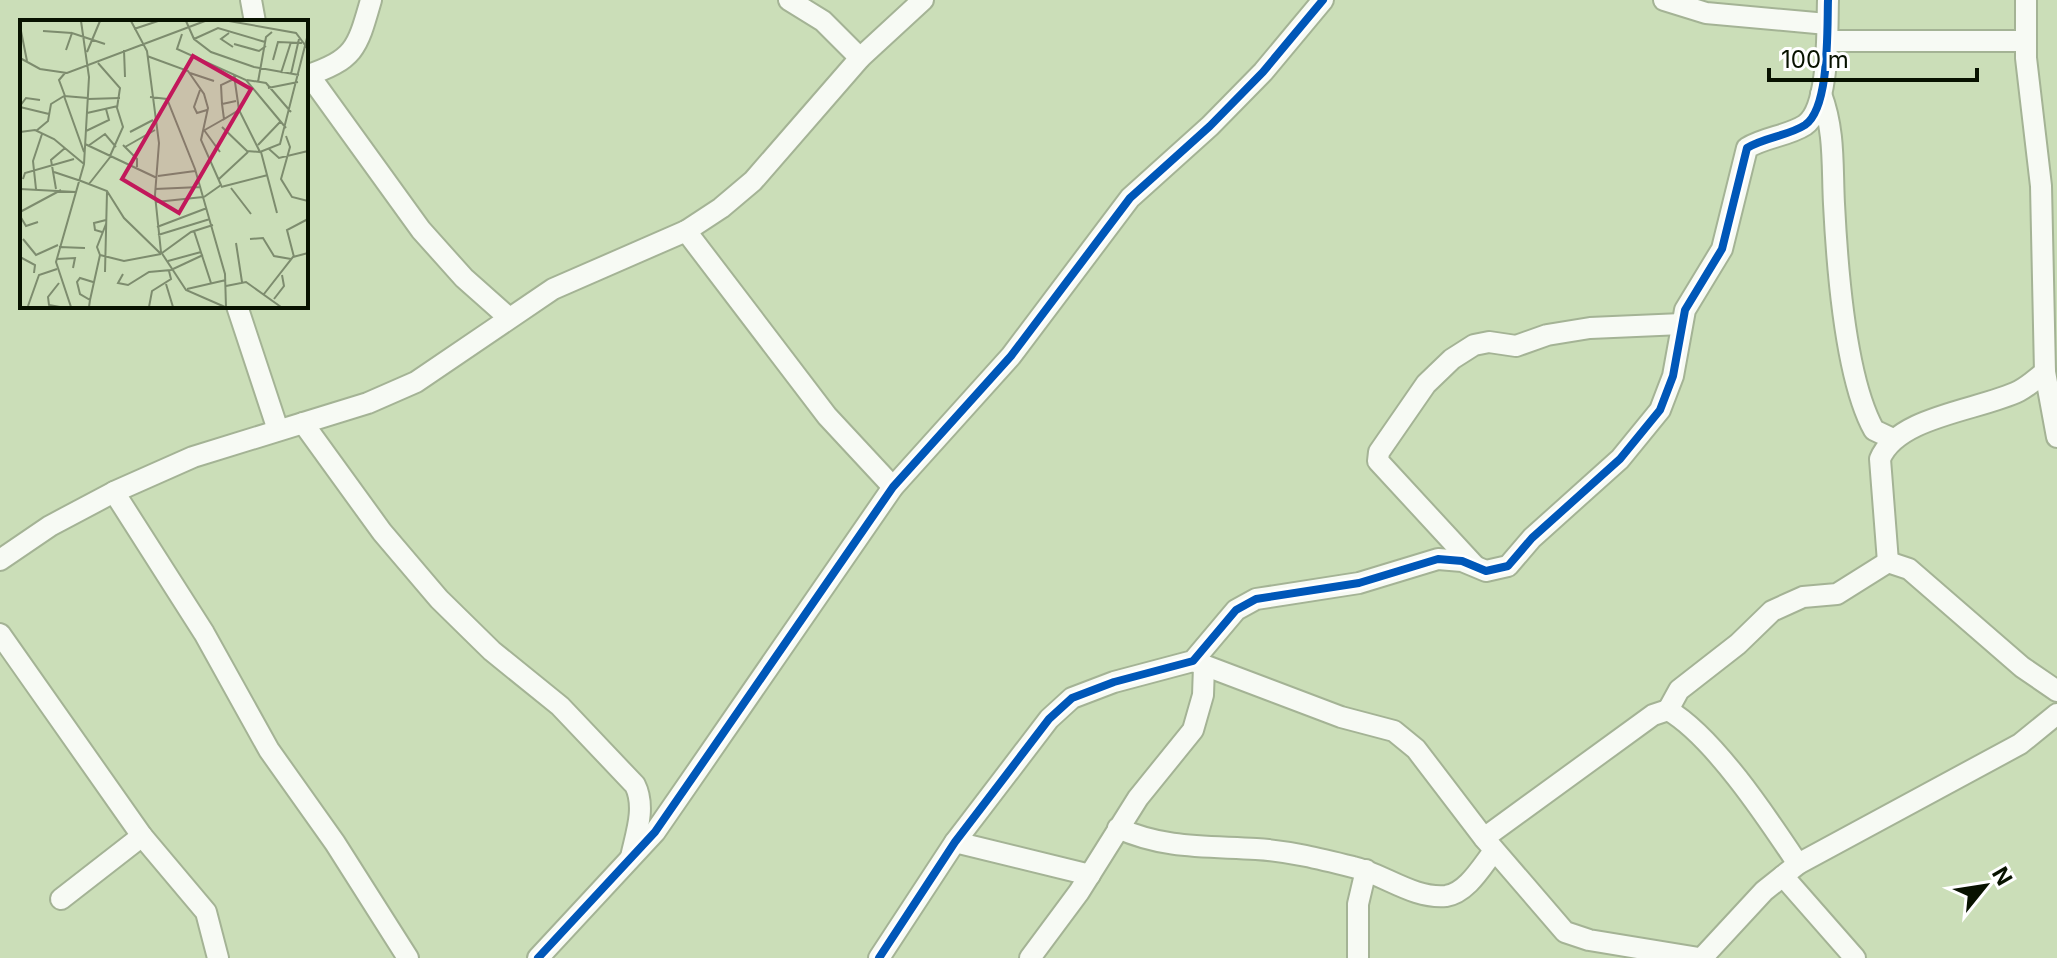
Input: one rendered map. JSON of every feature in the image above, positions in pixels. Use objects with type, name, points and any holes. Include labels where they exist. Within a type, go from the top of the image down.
[{"type":"street","points":[[251,0],[255,20]]},
{"type":"street","points":[[308,75],[339,64],[347,56],[362,34],[371,0]]},
{"type":"street","points":[[789,0],[823,21],[860,58]]},
{"type":"street","points":[[0,560],[50,526],[114,492],[193,457],[368,403],[416,382],[553,289],[686,231],[721,208],[753,181],[860,58],[923,0]]},
{"type":"street","points":[[538,958],[631,857],[677,801],[893,487],[1011,356],[1130,198],[1210,126],[1263,72],[1323,0]]},
{"type":"street","points":[[1664,0],[1706,13],[1829,33],[2026,41]]},
{"type":"street","points":[[1030,958],[1090,875],[1118,828],[1193,730],[1203,695],[1198,663],[1236,610],[1256,599],[1359,583],[1438,559],[1462,561],[1476,568],[1497,571],[1508,566],[1532,538],[1625,453],[1660,410],[1667,394],[1682,324],[1691,298],[1722,249],[1747,148],[1803,127],[1817,113],[1829,33],[1828,0]]},
{"type":"street","points":[[2026,0],[2026,41],[2049,186],[2045,372],[2057,437]]},
{"type":"street","points":[[308,76],[421,230],[464,278],[508,317]]},
{"type":"street","points":[[1820,91],[1834,144],[1837,254],[1856,379],[1874,430],[1893,439]]},
{"type":"street","points":[[686,231],[827,416],[893,487]]},
{"type":"street","points":[[238,308],[278,430]]},
{"type":"street","points":[[1476,568],[1378,461],[1379,452],[1426,384],[1452,359],[1481,343],[1516,346],[1547,335],[1590,328],[1682,324]]},
{"type":"street","points":[[1888,562],[1880,459],[1893,439],[1918,426],[2021,390],[2045,372]]},
{"type":"street","points":[[303,423],[382,532],[439,599],[492,651],[560,706],[635,785],[641,799],[631,857]]},
{"type":"street","points":[[114,492],[184,599],[269,750],[335,843],[408,958]]},
{"type":"street","points":[[1888,562],[1909,569],[2022,667],[2057,691]]},
{"type":"street","points":[[1118,828],[1159,843],[1196,849],[1270,851],[1366,870],[1396,884],[1443,896],[1464,887],[1489,844],[1653,715],[1668,710],[1679,690],[1738,644],[1772,611],[1803,597],[1837,594],[1888,562]]},
{"type":"street","points":[[0,634],[142,836],[206,912],[218,958]]},
{"type":"street","points":[[879,958],[955,842],[1049,719],[1072,698],[1114,682],[1198,663],[1341,717],[1394,731],[1416,749],[1489,844],[1559,926],[1572,936],[1701,958],[1764,891],[1790,870],[2020,744],[2057,714]]},
{"type":"street","points":[[1668,710],[1697,736],[1752,796],[1790,870],[1855,958]]},
{"type":"street","points":[[61,899],[142,836]]},
{"type":"street","points":[[955,842],[1090,875]]},
{"type":"street","points":[[1358,958],[1358,904],[1366,870]]},
{"type":"cycle path","points":[[538,958],[655,832],[893,487],[1011,356],[1130,198],[1210,126],[1263,72],[1323,0]]},
{"type":"cycle path","points":[[879,958],[955,842],[1049,719],[1072,698],[1114,682],[1193,661],[1236,610],[1256,599],[1359,583],[1438,559],[1462,561],[1486,571],[1508,566],[1532,538],[1620,459],[1660,410],[1673,376],[1685,310],[1722,249],[1747,148],[1798,129],[1813,116],[1826,67],[1828,0]]}]
